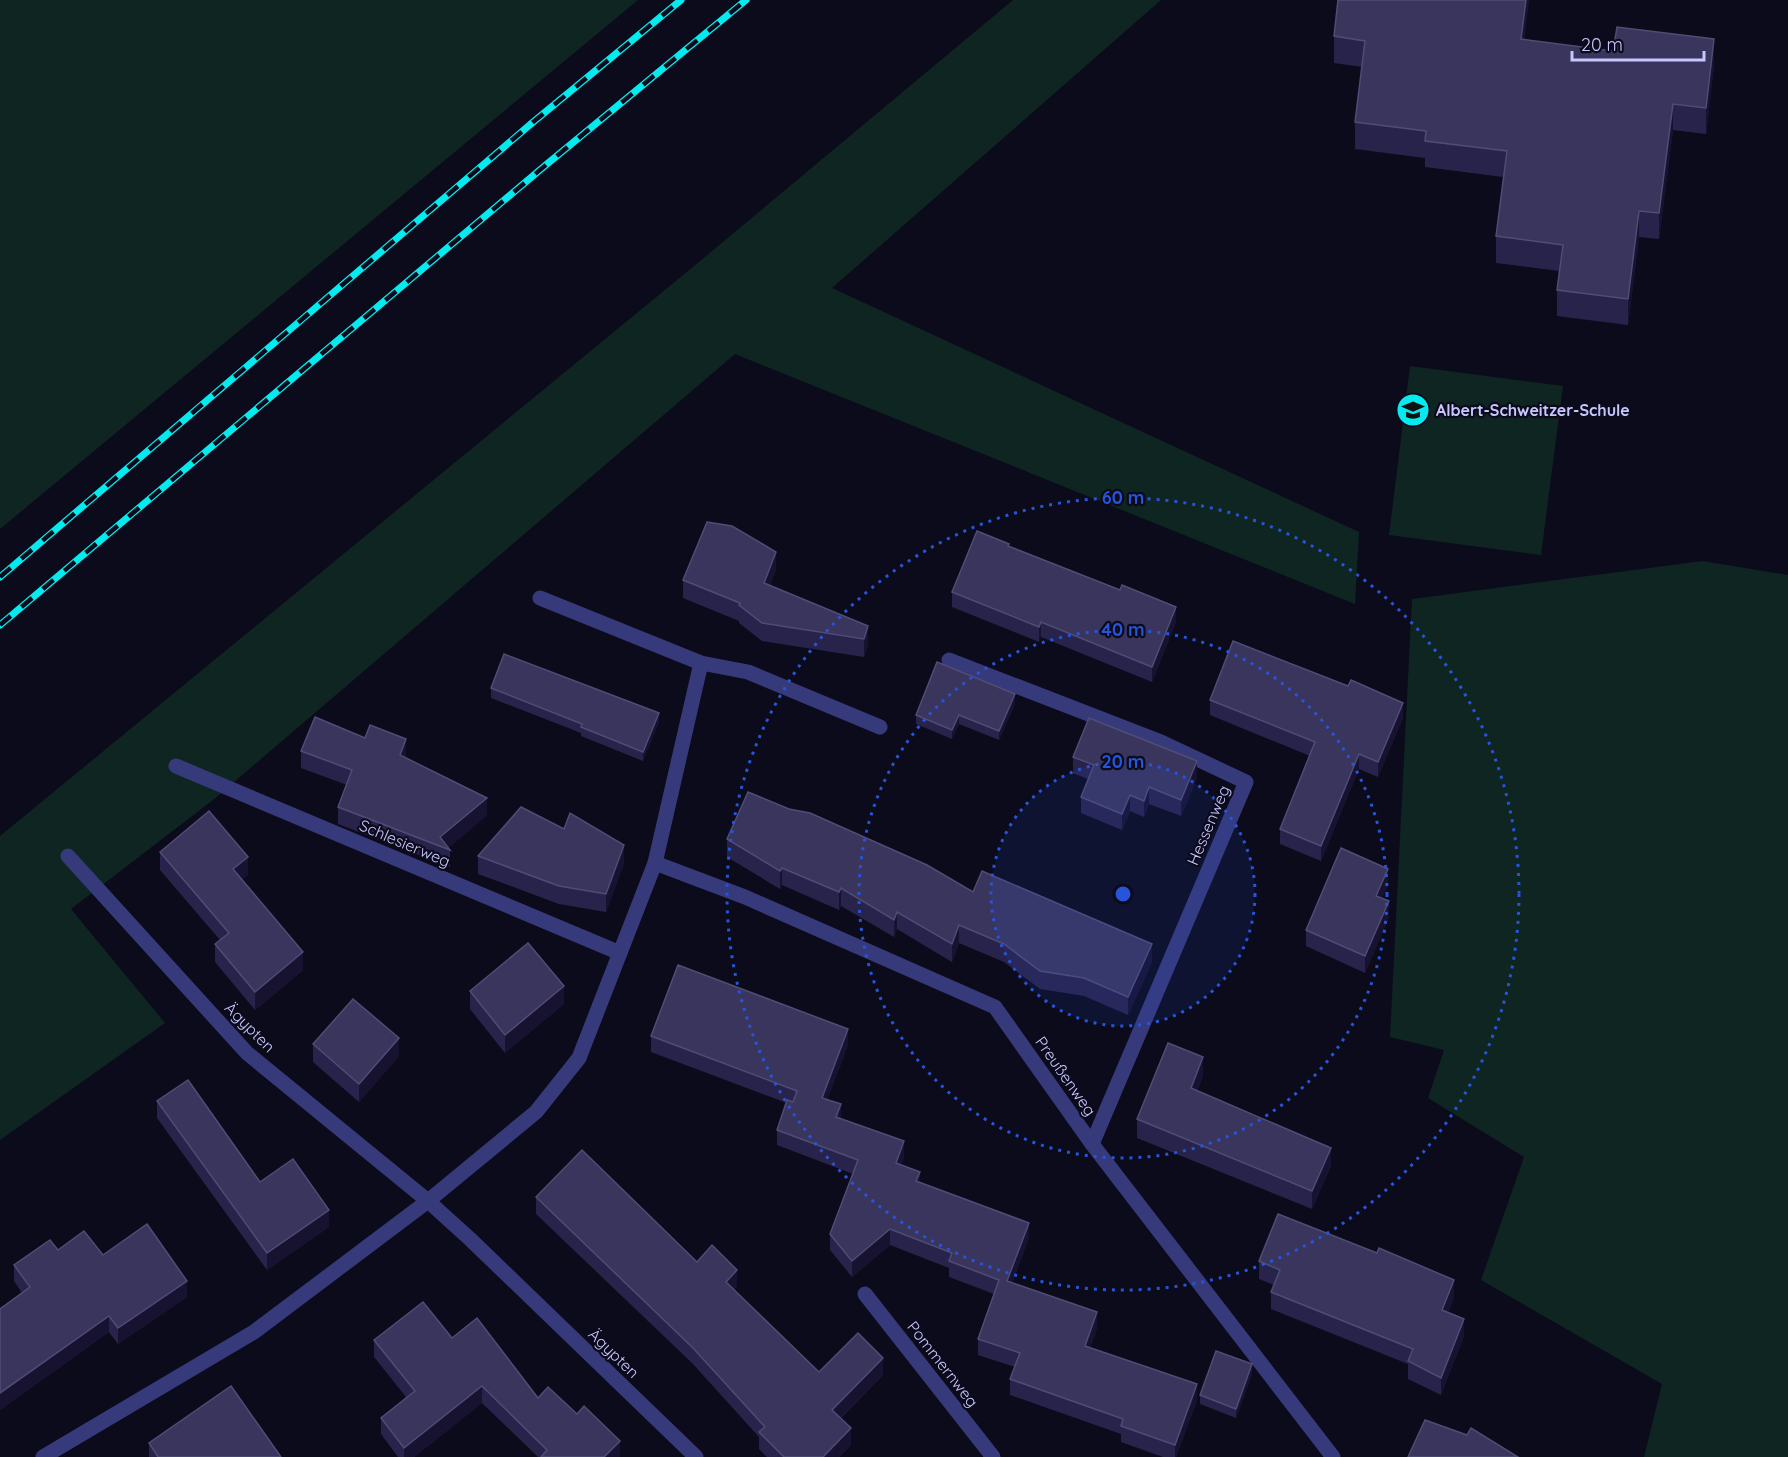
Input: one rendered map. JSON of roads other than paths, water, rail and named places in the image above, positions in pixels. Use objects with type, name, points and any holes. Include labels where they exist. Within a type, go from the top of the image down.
[{"type":"street","points":[[540,598],[701,663],[748,672],[880,727]]},
{"type":"street","name":"Hessenweg","points":[[949,660],[1161,741],[1246,782],[1092,1144]]},
{"type":"street","points":[[44,1457],[254,1332],[428,1201],[536,1112],[579,1058],[656,863],[701,663]]},
{"type":"street","name":"Schlesierweg","points":[[176,766],[620,953]]},
{"type":"street","name":"Ägypten","points":[[68,856],[247,1053],[471,1239],[696,1457]]},
{"type":"street","name":"Preußenweg","points":[[656,863],[745,897],[995,1007],[1092,1144],[1333,1457]]},
{"type":"street","name":"Pommernweg","points":[[865,1294],[993,1457]]},
{"type":"railway","points":[[0,577],[532,123],[681,0]]},
{"type":"railway","points":[[0,625],[547,164],[746,0]]},
{"type":"place","name":"Albert-Schweitzer-Schule","points":[[1413,410]]}]
